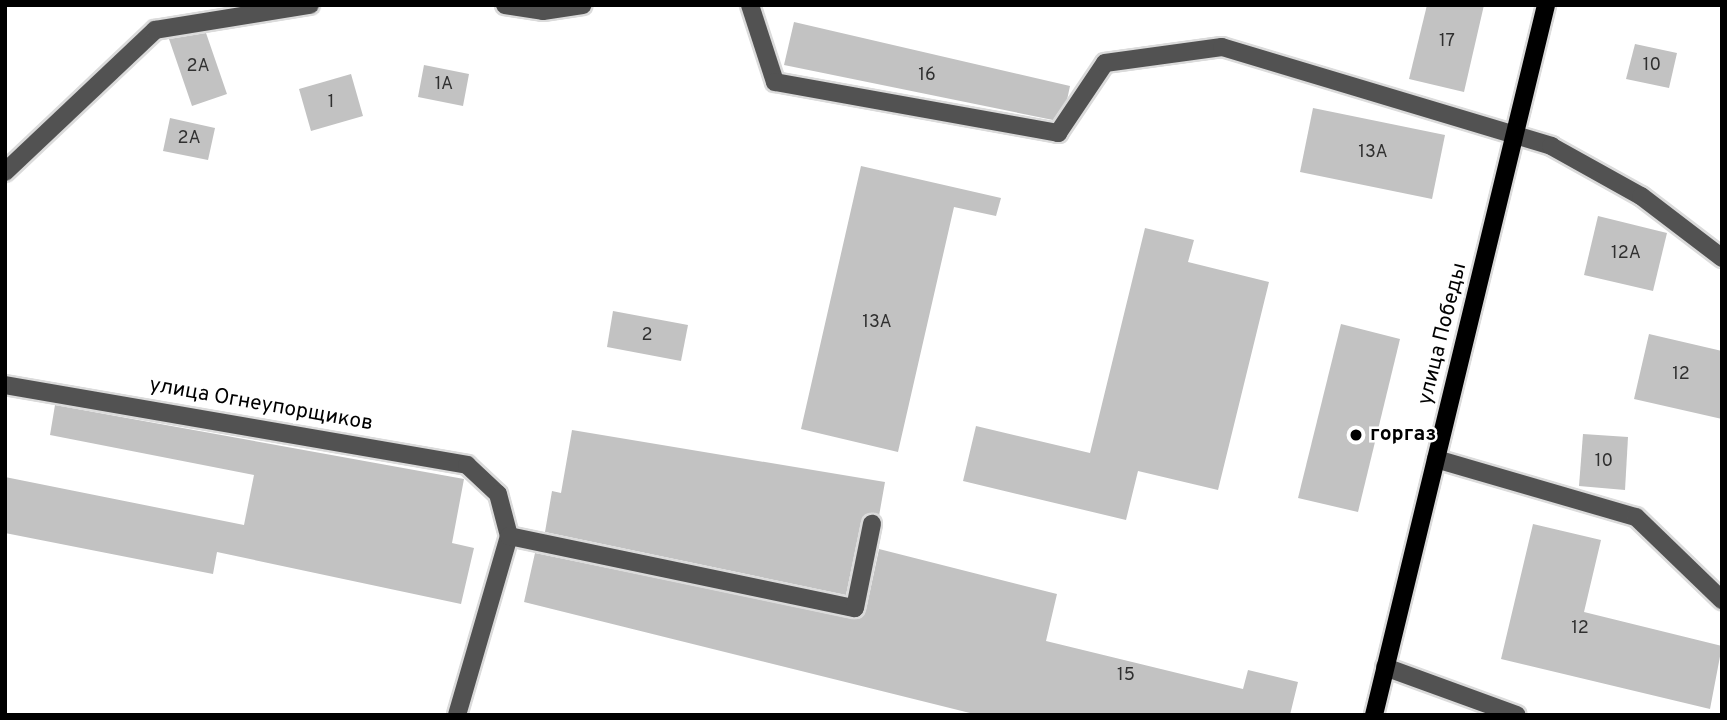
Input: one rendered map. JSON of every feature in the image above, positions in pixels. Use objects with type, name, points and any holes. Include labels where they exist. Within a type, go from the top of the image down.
[{"type":"main road","name":"улица Победы","points":[[1374,715],[1546,5]]},
{"type":"street","points":[[5,172],[155,30],[310,5]]},
{"type":"street","points":[[505,5],[543,11],[583,5]]},
{"type":"street","points":[[750,5],[775,82],[1058,133],[1105,63],[1222,47],[1515,134],[1641,196],[1722,258]]},
{"type":"street","name":"улица Огнеупорщиков","points":[[5,385],[467,466],[498,494],[509,536]]},
{"type":"street","points":[[1436,458],[1636,517],[1722,600]]},
{"type":"street","points":[[457,715],[509,536],[855,608],[872,524]]},
{"type":"street","points":[[1385,667],[1517,715]]},
{"type":"building","points":[[1427,5],[1484,5],[1464,92],[1409,79]]},
{"type":"building","points":[[794,22],[1070,86],[1067,100],[1053,120],[784,65]]},
{"type":"building","points":[[206,33],[227,94],[192,106],[169,39]]},
{"type":"building","points":[[1635,44],[1677,53],[1669,88],[1626,79]]},
{"type":"building","points":[[424,65],[469,74],[463,106],[418,97]]},
{"type":"building","points":[[351,74],[363,116],[311,131],[299,89]]},
{"type":"building","points":[[1313,108],[1445,135],[1432,199],[1300,172]]},
{"type":"building","points":[[170,118],[215,128],[208,160],[163,151]]},
{"type":"building","points":[[861,166],[1001,198],[996,216],[954,207],[898,452],[801,429]]},
{"type":"building","points":[[1598,216],[1667,233],[1653,291],[1584,275]]},
{"type":"building","points":[[1145,228],[1194,240],[1188,262],[1269,282],[1218,490],[1138,471],[1126,520],[963,481],[976,426],[1090,453]]},
{"type":"building","points":[[613,311],[688,325],[681,361],[607,347]]},
{"type":"building","points":[[1341,324],[1400,339],[1358,512],[1298,498]]},
{"type":"building","points":[[1649,334],[1722,351],[1722,419],[1634,399]]},
{"type":"building","points":[[55,405],[464,479],[452,543],[474,548],[461,604],[217,552],[213,574],[5,533],[5,477],[244,525],[254,475],[50,435]]},
{"type":"building","points":[[572,430],[885,482],[879,516],[869,513],[861,522],[846,595],[545,532],[552,491],[561,493]]},
{"type":"building","points":[[1583,434],[1628,437],[1625,490],[1579,486]]},
{"type":"building","points":[[1533,524],[1601,540],[1584,612],[1722,646],[1710,709],[1501,659]]},
{"type":"building","points":[[879,549],[1057,594],[1046,641],[1243,689],[1248,670],[1298,682],[1290,715],[978,715],[524,602],[535,553],[858,619],[866,610]]},
{"type":"place","name":"горгаз","points":[[1356,435]]}]
